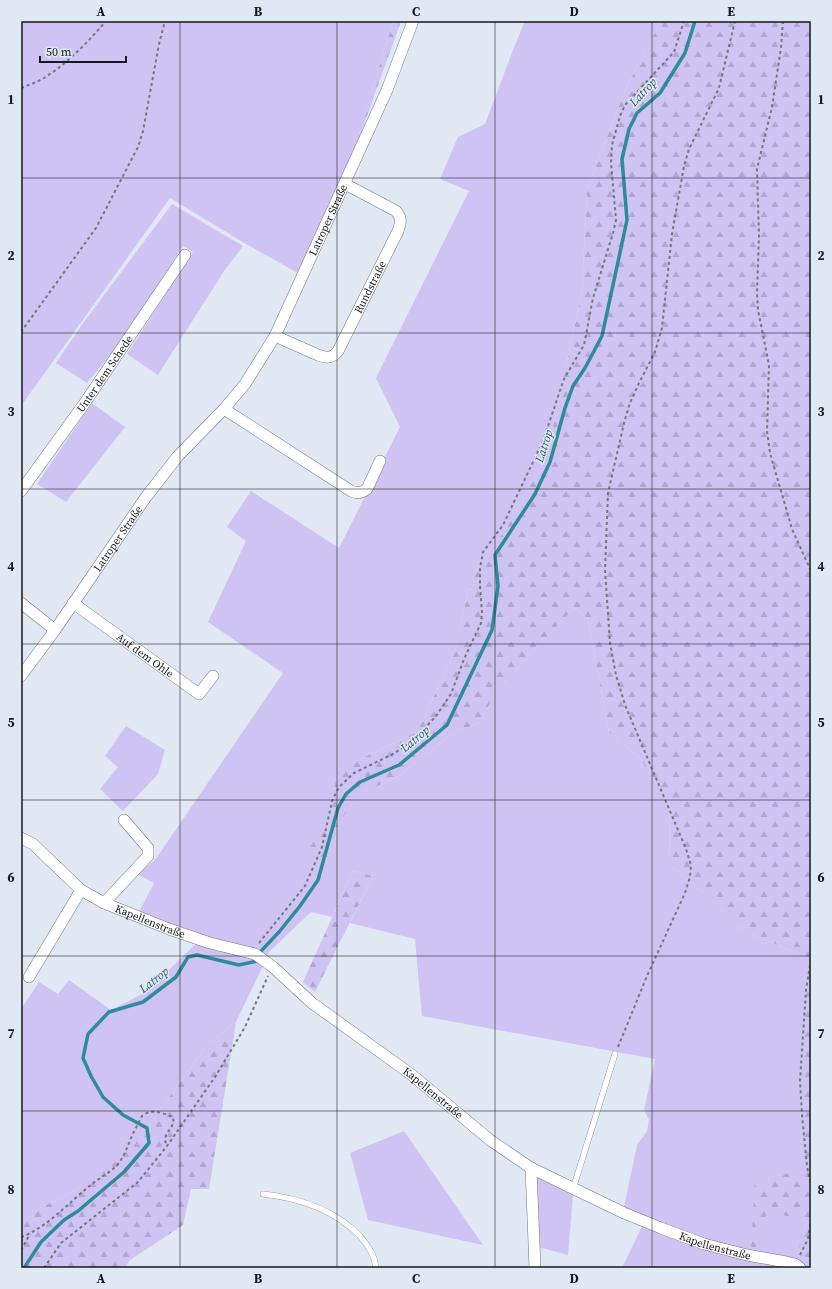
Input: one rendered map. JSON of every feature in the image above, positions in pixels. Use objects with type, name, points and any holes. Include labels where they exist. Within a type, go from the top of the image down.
[{"type":"street","name":"Latroper Straße","points":[[21,676],[55,630],[146,497],[178,456],[224,409],[245,384],[275,336],[387,90],[413,21]]},
{"type":"street","name":"Rundstraße","points":[[275,336],[318,355],[325,357],[335,355],[398,231],[401,222],[400,216],[396,211],[345,184]]},
{"type":"street","name":"Unter dem Schede","points":[[21,491],[84,404],[185,255]]},
{"type":"street","points":[[224,409],[350,491],[359,493],[367,489],[380,461]]},
{"type":"street","points":[[21,603],[55,630]]},
{"type":"street","name":"Auf dem Ohle","points":[[73,603],[199,694],[213,676]]},
{"type":"street","points":[[104,903],[148,856],[148,848],[124,820]]},
{"type":"street","name":"Kapellenstraße","points":[[21,838],[33,844],[81,890],[104,903],[169,929],[210,943],[254,953],[270,964],[312,1004],[412,1076],[490,1140],[531,1168],[642,1221],[704,1244],[798,1266]]},
{"type":"street","points":[[29,977],[81,890]]},
{"type":"street","points":[[531,1168],[535,1268]]},
{"type":"lane","points":[[573,1189],[615,1054]]},
{"type":"lane","points":[[263,1194],[304,1202],[330,1212],[353,1229],[366,1242],[373,1256],[376,1268]]},
{"type":"path","points":[[21,88],[43,78],[62,65],[84,46],[106,21]]},
{"type":"path","points":[[21,332],[96,228],[138,147],[143,131],[159,44],[165,21]]},
{"type":"path","points":[[254,953],[305,886],[322,847],[332,801],[339,787],[354,773],[393,754],[413,740],[436,716],[451,694],[464,659],[481,623],[480,568],[483,552],[503,526],[543,441],[564,379],[584,345],[593,298],[616,220],[611,162],[612,145],[620,116],[625,105],[674,52],[684,21]]},
{"type":"path","points":[[615,1054],[646,976],[686,893],[690,877],[690,865],[686,849],[628,712],[616,675],[610,643],[605,570],[608,493],[630,403],[655,352],[662,328],[672,234],[684,166],[689,149],[719,88],[735,21]]},
{"type":"path","points":[[783,21],[781,48],[772,107],[757,169],[759,236],[757,293],[758,310],[769,372],[767,431],[769,447],[792,529],[811,572]]},
{"type":"path","points":[[811,959],[806,990],[800,1081],[807,1166],[811,1185]]},
{"type":"path","points":[[44,1268],[61,1243],[138,1182],[167,1146],[214,1077],[245,1026],[266,980],[270,964]]},
{"type":"path","points":[[21,1237],[30,1234],[92,1183],[118,1164],[126,1154],[130,1139],[142,1116],[150,1112],[155,1112],[173,1117],[174,1121],[172,1127],[165,1136],[167,1146]]},
{"type":"path","points":[[798,1266],[808,1239],[811,1221]]},
{"type":"path","points":[[21,1250],[30,1234]]},
{"type":"green space","points":[[21,21],[393,21],[353,155],[298,273],[246,244],[170,198],[21,406]]},
{"type":"green space","points":[[393,21],[401,21],[353,155]]},
{"type":"green space","points":[[525,21],[659,21],[657,29],[626,88],[587,189],[582,291],[547,455],[520,505],[495,545],[481,562],[469,587],[455,652],[417,732],[339,769],[325,866],[343,817],[359,795],[398,776],[431,751],[450,734],[480,723],[495,693],[574,608],[588,619],[609,732],[639,757],[670,804],[669,865],[702,891],[742,930],[811,959],[806,990],[800,1081],[802,1172],[755,1180],[756,1252],[767,1211],[807,1220],[795,1264],[793,1268],[622,1268],[645,1220],[624,1207],[637,1145],[647,1131],[649,1120],[644,1110],[655,1059],[422,1016],[415,939],[350,923],[373,876],[353,871],[332,917],[311,912],[270,951],[236,1022],[206,1046],[147,1128],[117,1152],[76,1190],[32,1212],[21,1225],[21,1009],[39,982],[58,994],[69,980],[111,1010],[146,992],[204,936],[139,912],[154,883],[137,874],[155,860],[283,673],[208,622],[246,541],[227,527],[251,491],[339,548],[400,427],[376,378],[469,191],[440,179],[458,137],[485,124]]},
{"type":"green space","points":[[659,21],[811,21],[811,959],[742,930],[702,891],[669,865],[670,804],[639,757],[609,732],[588,619],[574,608],[495,693],[480,723],[450,734],[431,751],[398,776],[359,795],[343,817],[325,866],[305,857],[327,817],[339,769],[417,732],[455,652],[469,587],[481,562],[495,545],[520,505],[547,455],[582,291],[587,189],[626,88],[657,29]]},
{"type":"green space","points":[[172,204],[243,246],[224,271],[158,375],[127,354],[193,252],[183,246],[117,347],[87,383],[56,363],[81,326]]},
{"type":"green space","points":[[92,403],[125,427],[66,502],[37,484]]},
{"type":"green space","points":[[126,726],[165,750],[158,774],[123,811],[100,789],[118,767],[105,756]]},
{"type":"green space","points":[[353,871],[373,876],[315,992],[303,982]]},
{"type":"green space","points":[[811,959],[811,1268],[793,1268],[807,1220],[767,1212],[756,1252],[751,1251],[755,1180],[802,1171],[800,1081],[806,990]]},
{"type":"green space","points":[[236,1022],[209,1189],[191,1189],[183,1225],[130,1260],[125,1268],[21,1268],[21,1225],[32,1212],[76,1190],[130,1139],[147,1128],[206,1046]]},
{"type":"green space","points":[[404,1131],[483,1245],[368,1220],[350,1153]]},
{"type":"green space","points":[[536,1177],[573,1195],[568,1255],[538,1247]]},
{"type":"waterway","name":"Latrop","points":[[24,1268],[41,1242],[64,1220],[78,1211],[124,1172],[149,1143],[147,1128],[123,1115],[103,1097],[91,1076],[83,1058],[88,1034],[109,1012],[143,1002],[176,977],[188,957],[197,955],[239,965],[257,961],[262,950],[300,906],[318,880],[338,808],[346,794],[360,782],[399,765],[447,725],[492,630],[498,586],[495,555],[535,494],[550,462],[565,408],[573,386],[585,368],[602,336],[627,220],[622,159],[629,129],[637,113],[660,93],[685,53],[695,21]]}]
